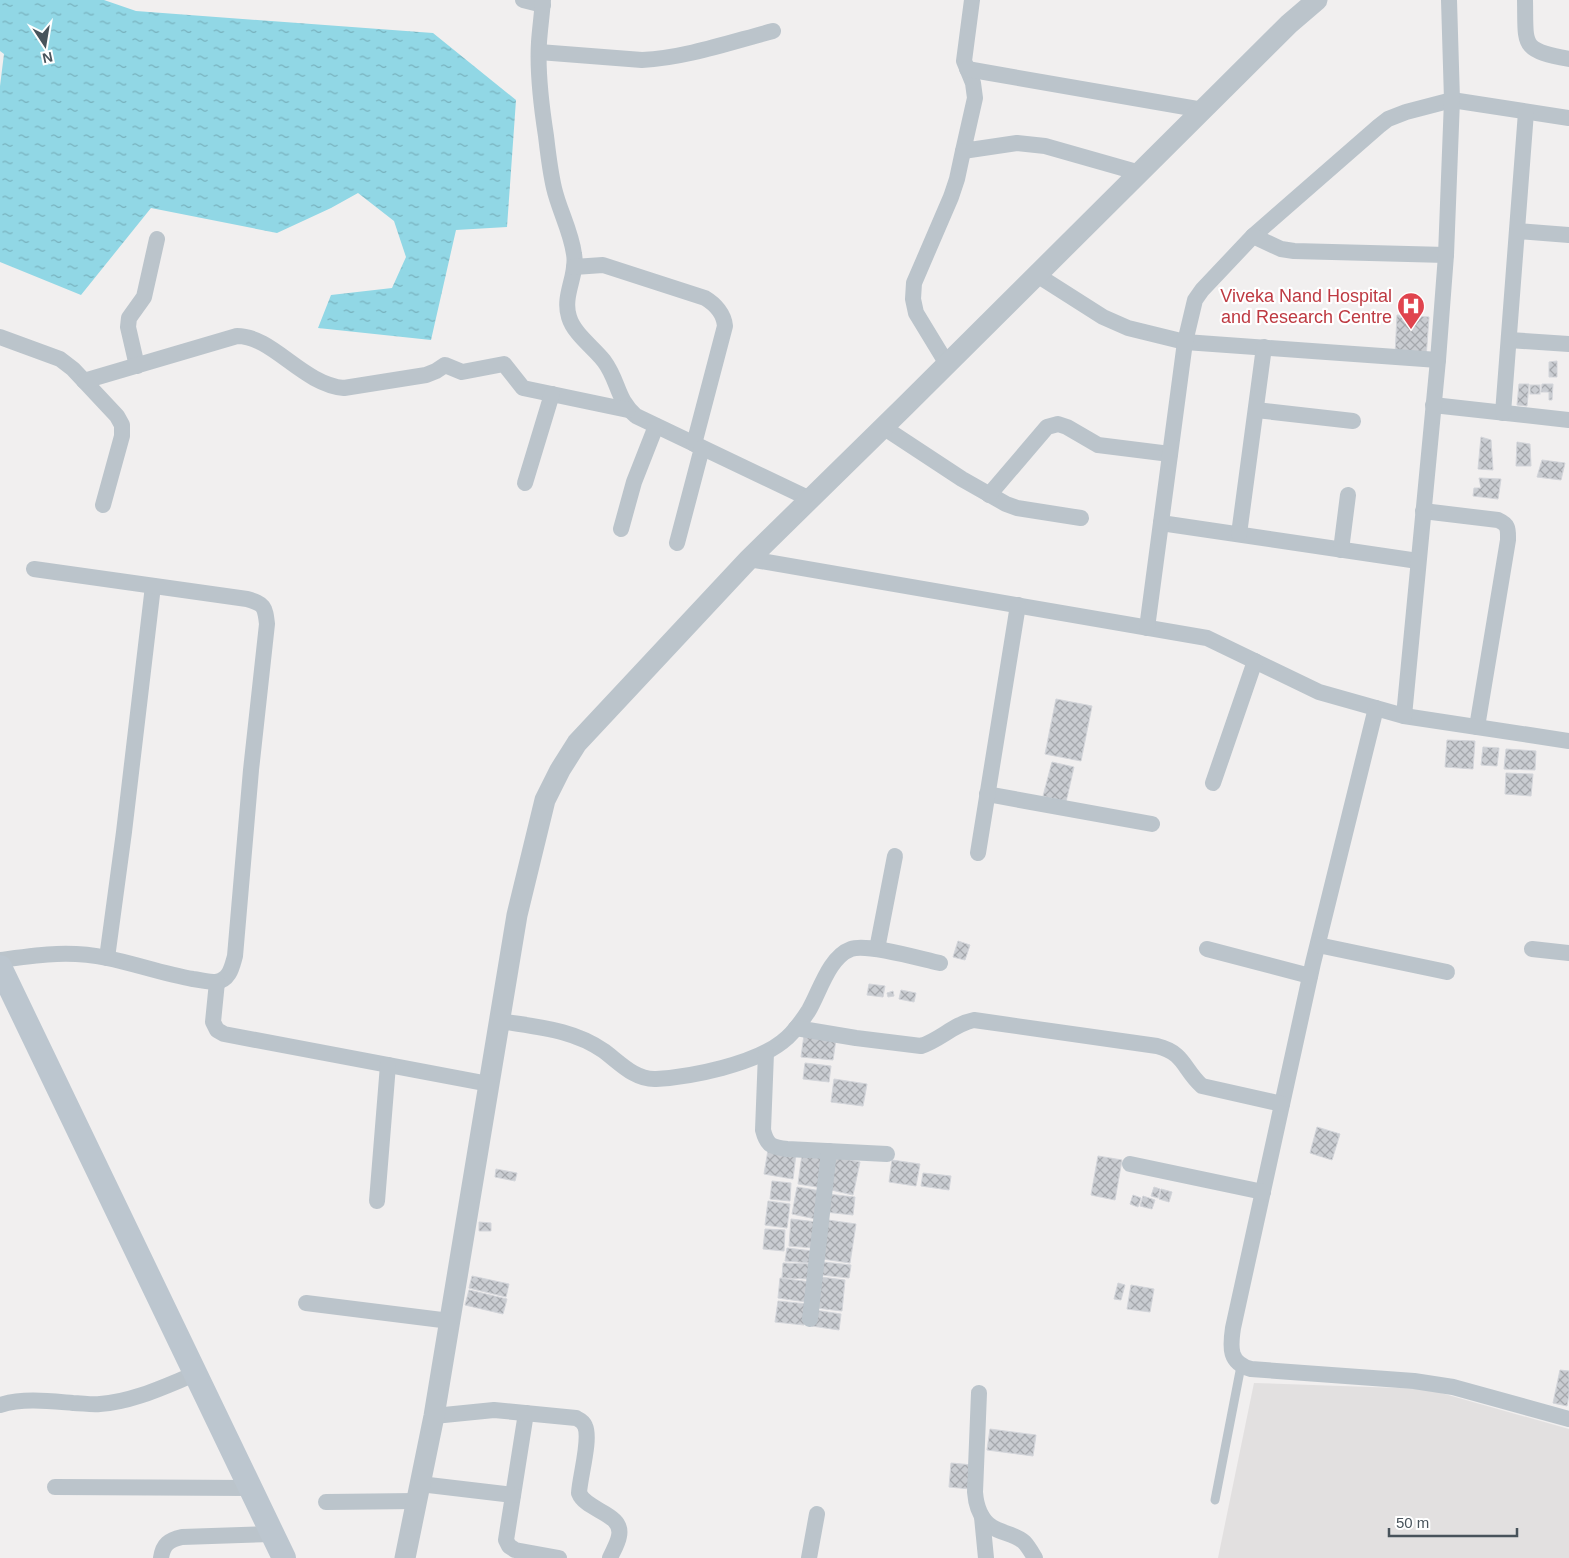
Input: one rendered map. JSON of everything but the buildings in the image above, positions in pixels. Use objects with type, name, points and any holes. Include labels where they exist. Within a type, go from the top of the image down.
[{"type":"main road","points":[[0,967],[284,1558]]},
{"type":"street","points":[[523,0],[543,3],[539,52],[539,88],[551,174],[574,254],[574,267],[567,295],[566,309],[570,320],[613,375],[621,400],[628,410],[636,416],[810,499]]},
{"type":"street","points":[[947,364],[916,313],[913,299],[914,283],[951,198],[975,98],[973,83],[966,70],[964,61],[972,0]]},
{"type":"street","points":[[404,1558],[434,1416],[517,915],[542,809],[560,770],[577,743],[749,558],[883,428],[1289,24],[1317,0]]},
{"type":"street","points":[[1404,716],[1438,360],[1446,255],[1452,100],[1449,0]]},
{"type":"street","points":[[1525,0],[1526,37],[1529,46],[1535,51],[1546,55],[1569,59]]},
{"type":"street","points":[[539,52],[642,60],[656,59],[676,56],[772,31]]},
{"type":"street","points":[[966,70],[1203,110]]},
{"type":"street","points":[[1148,628],[1185,342],[1195,300],[1199,295],[1253,236],[1388,119],[1406,112],[1452,100],[1569,118]]},
{"type":"street","points":[[1503,413],[1526,112]]},
{"type":"street","points":[[963,151],[1017,143],[1030,144],[1045,146],[1140,173]]},
{"type":"street","points":[[1517,231],[1569,235]]},
{"type":"street","points":[[1253,236],[1281,249],[1294,251],[1446,255]]},
{"type":"street","points":[[137,366],[128,327],[129,318],[144,296],[157,239]]},
{"type":"street","points":[[574,267],[603,265],[627,272],[704,298],[710,301],[722,316],[725,326],[677,543]]},
{"type":"street","points":[[1037,275],[1103,317],[1128,328],[1185,342],[1438,360]]},
{"type":"street","points":[[0,336],[60,359],[73,369],[117,416],[122,425],[122,436],[103,505]]},
{"type":"street","points":[[84,381],[237,336],[248,336],[321,382],[334,387],[344,388],[426,375],[445,365],[462,372],[504,364],[523,388],[628,410]]},
{"type":"street","points":[[1509,340],[1569,344]]},
{"type":"street","points":[[1239,534],[1264,347]]},
{"type":"street","points":[[525,483],[552,394]]},
{"type":"street","points":[[1433,405],[1569,420]]},
{"type":"street","points":[[1256,410],[1353,420]]},
{"type":"street","points":[[989,495],[1047,427],[1058,424],[1067,427],[1098,445],[1170,454]]},
{"type":"street","points":[[621,529],[634,482],[656,426]]},
{"type":"street","points":[[883,428],[1006,504],[1017,508],[1081,518]]},
{"type":"street","points":[[1341,550],[1348,495]]},
{"type":"street","points":[[1423,511],[1498,520],[1506,523],[1508,529],[1508,540],[1477,727]]},
{"type":"street","points":[[1161,522],[1418,561]]},
{"type":"street","points":[[749,558],[1207,638],[1319,692],[1404,716],[1569,741]]},
{"type":"street","points":[[0,960],[74,953],[107,958],[207,981],[217,982],[225,978],[230,972],[235,956],[251,770],[268,624],[266,611],[260,603],[247,599],[34,569]]},
{"type":"street","points":[[107,958],[153,586]]},
{"type":"street","points":[[978,853],[1018,605]]},
{"type":"street","points":[[1213,783],[1255,661]]},
{"type":"street","points":[[1376,708],[1310,976],[1231,1344],[1232,1354],[1241,1366],[1251,1369],[1431,1383],[1453,1387],[1569,1419]]},
{"type":"street","points":[[987,794],[1152,824]]},
{"type":"street","points":[[877,949],[895,856]]},
{"type":"street","points":[[1318,944],[1446,972]]},
{"type":"street","points":[[500,1021],[560,1031],[576,1036],[589,1042],[629,1071],[642,1078],[669,1078],[718,1070],[766,1053],[783,1041],[809,1011],[833,963],[841,953],[854,948],[869,948],[940,963]]},
{"type":"street","points":[[1206,949],[1310,976]]},
{"type":"street","points":[[1532,949],[1569,953]]},
{"type":"street","points":[[217,982],[213,1022],[216,1030],[224,1034],[489,1084]]},
{"type":"street","points":[[796,1028],[921,1046],[930,1043],[966,1022],[974,1020],[1157,1046],[1177,1054],[1202,1086],[1282,1104]]},
{"type":"street","points":[[766,1053],[763,1130],[766,1141],[774,1147],[887,1154]]},
{"type":"street","points":[[377,1201],[388,1065]]},
{"type":"street","points":[[810,1319],[829,1151]]},
{"type":"street","points":[[1130,1164],[1263,1192]]},
{"type":"street","points":[[306,1303],[450,1321]]},
{"type":"street","points":[[0,1405],[14,1401],[29,1400],[98,1404],[117,1402],[136,1397],[195,1374]]},
{"type":"street","points":[[979,1394],[976,1505],[982,1517],[992,1527],[1023,1541],[1036,1558]]},
{"type":"street","points":[[434,1416],[494,1410],[576,1418],[582,1421],[585,1426],[587,1439],[579,1482],[579,1493],[581,1499],[611,1518],[620,1529],[619,1537],[610,1558]]},
{"type":"street","points":[[526,1413],[506,1540],[509,1546],[515,1550],[556,1558]]},
{"type":"street","points":[[55,1487],[250,1488]]},
{"type":"street","points":[[326,1502],[418,1492],[513,1494]]},
{"type":"street","points":[[809,1558],[816,1514]]},
{"type":"street","points":[[982,1517],[986,1558]]},
{"type":"street","points":[[161,1558],[164,1546],[171,1540],[182,1537],[272,1534]]},
{"type":"lane","points":[[1215,1500],[1241,1366]]},
{"type":"shaded area","points":[[1254,1383],[1427,1389],[1569,1429],[1569,1558],[1218,1558]]},
{"type":"water","points":[[0,0],[104,0],[136,11],[433,33],[516,100],[507,227],[456,230],[431,340],[318,328],[331,295],[392,288],[406,257],[394,221],[358,193],[277,233],[151,208],[81,295],[0,262],[0,86],[4,54],[0,51]]},
{"type":"place","name":"Viveka Nand Hospital and Research Centre","points":[[1411,330]]}]
